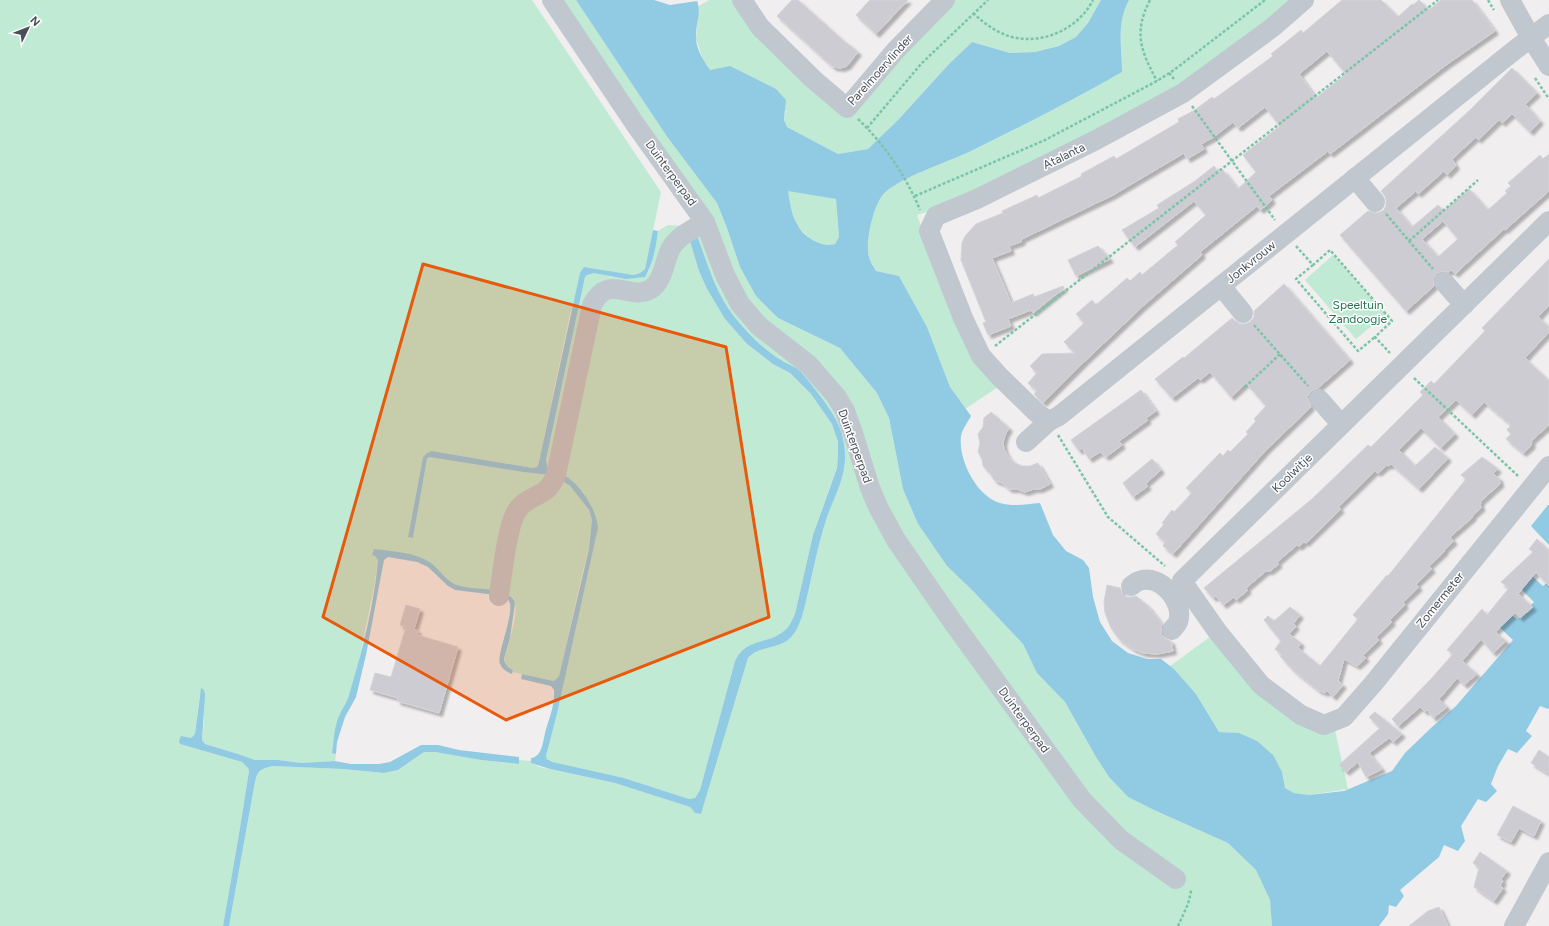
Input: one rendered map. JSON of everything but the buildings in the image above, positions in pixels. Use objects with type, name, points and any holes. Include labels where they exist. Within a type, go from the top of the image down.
[{"type":"street","name":"Duinterperpad","points":[[552,0],[635,124],[705,222],[725,275],[740,304],[759,326],[809,365],[836,396],[845,411],[854,433],[870,488],[878,507],[896,540],[952,621],[1082,800],[1121,840],[1176,880]]},
{"type":"street","name":"Parelmoervlinder","points":[[742,0],[760,27],[813,79],[847,108],[896,50],[945,0]]},
{"type":"street","name":"Atalanta","points":[[929,231],[936,216],[977,199],[1096,140],[1183,93],[1273,26],[1304,0]]},
{"type":"street","points":[[1510,0],[1531,38],[1549,66]]},
{"type":"street","name":"Jonkvrouw","points":[[1026,442],[1049,421],[1059,416],[1549,24]]},
{"type":"street","points":[[1355,178],[1375,202]]},
{"type":"street","name":"Koolwitje","points":[[1176,586],[1549,221]]},
{"type":"street","points":[[499,596],[514,516],[523,503],[544,492],[550,486],[556,474],[592,305],[595,298],[607,289],[644,292],[652,288],[662,274],[672,247],[679,239],[705,222]]},
{"type":"street","points":[[929,231],[963,318],[980,353],[1000,378],[1032,408],[1049,421]]},
{"type":"street","points":[[1444,282],[1464,305]]},
{"type":"street","points":[[1221,286],[1244,312]]},
{"type":"street","points":[[1319,399],[1341,424]]},
{"type":"street","name":"Zomermeter","points":[[1176,586],[1217,631],[1261,685],[1300,715],[1324,725],[1344,717],[1354,706],[1549,466]]},
{"type":"street","points":[[1131,586],[1139,581],[1147,579],[1162,584],[1176,586],[1179,614],[1177,623],[1172,630]]},
{"type":"street","points":[[1514,926],[1549,862]]},
{"type":"path","points":[[867,128],[921,64],[988,0]]},
{"type":"path","points":[[973,14],[984,24],[998,32],[1013,38],[1032,39],[1053,35],[1070,28],[1082,16],[1093,0]]},
{"type":"path","points":[[1150,0],[1143,15],[1140,30],[1140,45],[1157,81]]},
{"type":"path","points":[[915,196],[1045,140],[1157,81],[1264,0]]},
{"type":"path","points":[[980,353],[1232,161],[1438,0]]},
{"type":"path","points":[[1169,73],[1285,234],[1313,265]]},
{"type":"path","points":[[847,108],[877,137],[907,180],[929,231]]},
{"type":"path","points":[[1409,241],[1478,180]]},
{"type":"path","points":[[1375,202],[1444,282]]},
{"type":"path","points":[[1330,250],[1392,321],[1358,351],[1296,279],[1313,265],[1330,250]]},
{"type":"path","points":[[1244,312],[1319,399]]},
{"type":"path","points":[[1375,337],[1401,366],[1530,488]]},
{"type":"path","points":[[1245,387],[1280,354]]},
{"type":"path","points":[[1049,421],[1108,517],[1176,586]]},
{"type":"path","points":[[1176,880],[1191,892],[1188,904],[1178,926]]},
{"type":"highlighted area","points":[[423,264],[726,347],[769,617],[506,720],[323,617]]},
{"type":"green space","points":[[0,0],[532,0],[661,192],[645,269],[636,274],[648,273],[658,231],[668,225],[684,226],[650,285],[606,286],[553,472],[528,496],[497,590],[471,588],[457,585],[449,581],[432,565],[422,559],[401,552],[374,549],[378,560],[374,587],[357,670],[344,708],[332,753],[336,754],[335,761],[301,763],[278,760],[255,760],[205,744],[202,740],[204,722],[204,690],[200,693],[195,734],[191,738],[180,739],[180,744],[242,762],[249,771],[223,926],[0,926]],"holes":[[[585,267],[633,275],[612,277],[592,273],[585,277],[546,460],[549,475],[429,457],[427,459],[413,538],[408,537],[423,457],[427,453],[432,451],[534,468],[538,466],[570,314]]]},
{"type":"green space","points":[[556,0],[576,0],[668,138],[717,203],[740,267],[756,296],[778,318],[840,348],[877,393],[889,418],[903,489],[918,524],[947,566],[1023,644],[1037,673],[1065,702],[1109,777],[1128,797],[1228,843],[1256,870],[1270,900],[1272,926],[229,926],[255,782],[259,772],[268,767],[343,769],[384,773],[398,770],[424,752],[435,752],[481,760],[518,764],[519,760],[531,761],[531,763],[540,767],[615,783],[690,807],[695,813],[701,814],[748,658],[758,651],[782,644],[795,632],[802,617],[823,529],[841,482],[845,451],[842,434],[835,418],[803,374],[798,369],[774,356],[755,340],[726,305],[712,275],[696,233],[700,229],[705,231],[725,283],[747,318],[818,380],[834,401],[846,422],[852,438],[870,499],[902,555],[931,598],[1051,765],[1094,818],[1119,842],[1145,863],[1174,882],[1177,876],[1124,837],[1105,820],[1085,798],[940,599],[909,552],[882,506],[874,487],[851,418],[840,396],[813,365],[761,323],[743,301],[730,277],[710,225],[709,218],[702,203],[675,174],[657,150]]},
{"type":"green space","points":[[709,0],[736,0],[850,103],[948,0],[1101,0],[1088,23],[1076,37],[1059,46],[1035,52],[1010,53],[972,42],[949,64],[898,120],[868,149],[838,154],[787,127],[784,120],[786,111],[717,69],[710,70],[703,59],[696,39],[699,6]]},
{"type":"green space","points":[[1129,0],[1296,0],[1201,73],[1120,126],[930,211],[917,215],[956,318],[1001,385],[965,409],[950,387],[927,327],[899,276],[876,271],[870,261],[868,251],[869,234],[876,208],[882,196],[898,183],[990,142],[1122,72],[1121,27],[1122,18]]},
{"type":"green space","points":[[787,190],[836,199],[839,237],[835,244],[828,246],[810,239],[797,226]]},
{"type":"green space","points":[[689,238],[699,271],[707,289],[725,319],[747,344],[773,364],[790,373],[811,394],[832,424],[838,442],[838,455],[837,467],[813,535],[795,614],[790,625],[785,630],[772,638],[751,645],[739,654],[735,661],[700,790],[695,798],[689,799],[624,778],[552,763],[546,756],[557,714],[598,528],[584,494],[566,476],[559,472],[598,300],[636,296]]},
{"type":"green space","name":"Speeltuin Zandoogje","points":[[1333,255],[1386,314],[1356,339],[1305,280]]},
{"type":"green space","points":[[558,478],[569,486],[584,502],[592,520],[592,532],[559,676],[554,681],[513,672],[513,670],[505,663],[516,610],[512,597],[509,594],[504,593],[514,527]]},
{"type":"green space","points":[[1214,634],[1251,680],[1334,726],[1348,789],[1309,795],[1294,793],[1285,788],[1282,772],[1239,733],[1219,732],[1196,694],[1170,666]]},
{"type":"water","points":[[576,0],[654,0],[670,5],[697,1],[699,15],[696,42],[701,55],[710,70],[730,66],[776,89],[786,100],[784,120],[787,127],[838,154],[868,149],[898,120],[949,64],[972,42],[1010,53],[1035,52],[1059,46],[1076,37],[1088,23],[1101,0],[1129,0],[1122,18],[1121,27],[1122,72],[1009,132],[971,151],[910,177],[888,190],[879,201],[871,225],[868,251],[871,263],[876,271],[899,276],[927,327],[950,387],[971,416],[962,433],[961,445],[962,455],[970,476],[976,485],[991,499],[1000,503],[1015,505],[1040,503],[1053,535],[1066,551],[1083,560],[1089,568],[1093,597],[1100,622],[1112,641],[1128,653],[1147,659],[1161,659],[1174,669],[1196,694],[1219,732],[1239,733],[1257,741],[1273,755],[1282,772],[1285,788],[1294,793],[1309,795],[1344,791],[1392,771],[1405,753],[1456,706],[1513,640],[1495,623],[1507,612],[1517,619],[1534,602],[1521,589],[1533,577],[1543,586],[1549,581],[1549,708],[1540,706],[1526,731],[1532,736],[1517,753],[1508,749],[1498,766],[1491,784],[1497,791],[1486,802],[1478,799],[1461,826],[1465,841],[1458,851],[1444,845],[1439,857],[1400,890],[1404,896],[1396,907],[1389,905],[1388,914],[1379,926],[1272,926],[1270,900],[1256,870],[1228,843],[1128,797],[1109,777],[1065,702],[1037,673],[1023,644],[947,566],[918,524],[903,489],[889,418],[877,393],[840,348],[778,318],[756,296],[740,267],[717,203],[668,138]],"holes":[[[788,191],[836,199],[839,237],[835,244],[826,245],[810,238],[799,227],[795,221]]]},
{"type":"water","points":[[653,230],[658,231],[656,243],[652,261],[645,277],[626,279],[594,273],[585,277],[546,460],[549,475],[429,457],[427,459],[413,538],[408,537],[423,457],[427,453],[432,451],[534,468],[538,466],[580,273],[584,267],[634,275],[640,273],[645,269]]},
{"type":"water","points":[[696,233],[716,285],[726,305],[749,334],[774,356],[800,371],[811,384],[831,411],[839,426],[842,433],[845,450],[845,460],[841,482],[823,529],[802,617],[795,632],[782,644],[758,651],[748,658],[701,814],[695,813],[690,807],[615,783],[550,769],[531,763],[531,758],[538,755],[540,752],[553,707],[554,690],[551,686],[521,679],[522,674],[554,681],[559,676],[589,549],[592,520],[589,510],[570,486],[558,478],[559,472],[573,482],[585,496],[594,512],[598,528],[557,714],[546,756],[547,759],[552,762],[624,778],[689,799],[695,798],[700,790],[735,661],[745,648],[779,635],[790,625],[795,614],[813,535],[837,468],[838,442],[832,424],[811,394],[790,373],[773,364],[747,344],[725,319],[707,289],[699,271],[689,238]]},
{"type":"water","points":[[1549,505],[1549,545],[1531,526]]},
{"type":"water","points":[[374,549],[403,553],[425,559],[450,581],[457,585],[471,588],[497,590],[496,595],[455,590],[448,586],[428,567],[417,562],[388,557],[384,560],[366,655],[356,697],[345,717],[337,742],[336,754],[332,753],[336,723],[348,698],[363,646],[370,612],[378,560],[372,555]]},
{"type":"water","points":[[504,593],[511,596],[515,603],[510,638],[504,659],[508,667],[513,670],[512,674],[502,667],[499,660],[510,610],[510,603]]},
{"type":"water","points":[[201,688],[204,690],[205,695],[202,740],[205,744],[255,760],[278,760],[301,763],[335,761],[351,764],[379,764],[390,762],[421,745],[438,745],[459,750],[519,757],[519,764],[481,760],[435,752],[424,752],[398,770],[384,773],[343,769],[273,766],[264,768],[257,775],[254,787],[229,926],[223,926],[249,771],[242,762],[180,744],[179,741],[181,736],[191,738],[195,734]]}]
